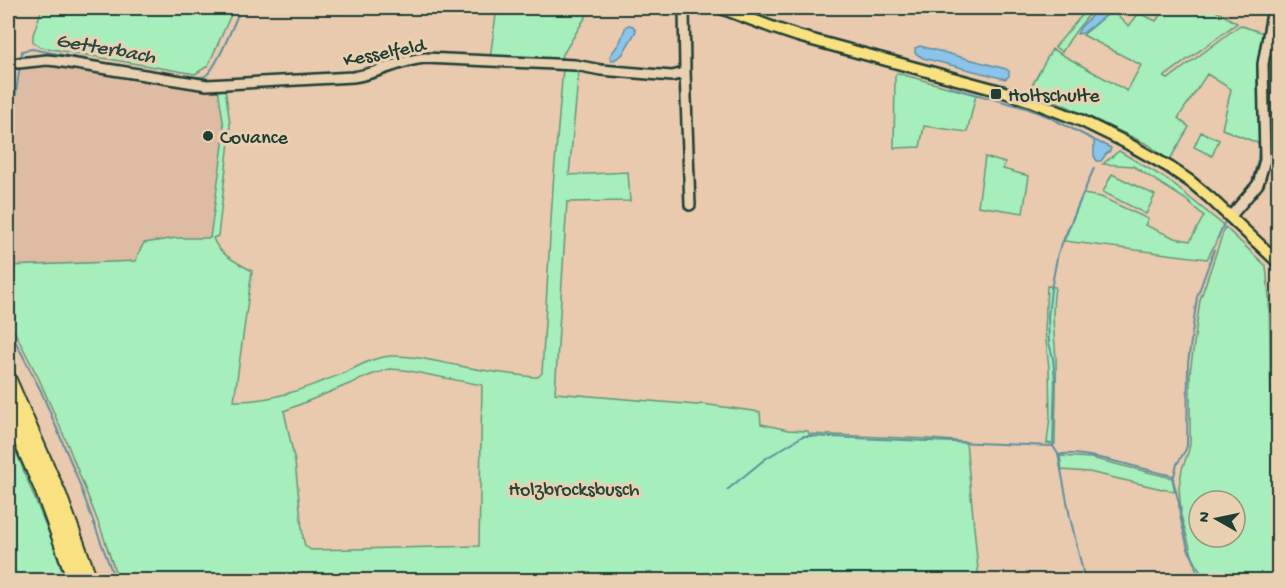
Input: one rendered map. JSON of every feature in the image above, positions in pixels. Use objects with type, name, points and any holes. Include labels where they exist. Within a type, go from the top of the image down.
[{"type":"highway","points":[[8,378],[59,495],[90,580]]},
{"type":"highway","points":[[8,411],[42,489],[75,580]]},
{"type":"main road","points":[[721,8],[798,36],[1031,100],[1059,111],[1123,141],[1191,182],[1278,262]]},
{"type":"street","points":[[684,8],[690,205]]},
{"type":"street","points":[[1230,217],[1258,184],[1265,160],[1263,64],[1273,8]]},
{"type":"street","name":"Kesselfeld","points":[[20,63],[57,61],[207,85],[353,77],[375,73],[406,61],[425,58],[575,65],[601,70],[662,75],[680,74],[685,71]]},
{"type":"shaded area","points":[[50,63],[218,88],[224,128],[210,238],[176,238],[137,261],[8,266],[8,153],[21,66]]},
{"type":"green space","points":[[42,8],[234,8],[208,66],[195,74],[40,47],[33,42],[33,35]]},
{"type":"green space","points":[[283,8],[343,8],[341,13]]},
{"type":"green space","points":[[497,8],[591,8],[559,61],[490,58]]},
{"type":"green space","points":[[1088,8],[1096,8],[1078,28],[1062,52],[1055,47]]},
{"type":"green space","points":[[1165,8],[1211,8],[1237,23],[1164,77],[1168,79],[1240,25],[1265,34],[1258,70],[1263,145],[1222,129],[1231,89],[1207,74],[1178,118],[1189,127],[1169,161],[1149,145],[1030,89],[1052,49],[1127,91],[1141,65],[1083,35],[1112,11],[1129,26],[1139,13],[1156,21]]},
{"type":"green space","name":"Holzbrocksbusch","points":[[563,68],[579,69],[569,175],[628,172],[630,201],[567,202],[555,393],[702,404],[760,412],[761,424],[788,430],[808,431],[809,434],[966,442],[979,580],[118,580],[67,443],[39,379],[8,319],[8,266],[136,261],[144,243],[176,238],[210,238],[224,128],[218,88],[225,88],[230,133],[218,236],[213,238],[224,254],[252,271],[234,401],[263,399],[290,393],[373,360],[391,356],[538,377],[542,373],[553,186]],"holes":[[[389,369],[482,385],[479,546],[311,550],[305,546],[303,538],[295,462],[284,411],[371,375]]]},
{"type":"green space","points":[[897,73],[976,95],[967,132],[924,126],[920,147],[894,148],[895,76]]},
{"type":"green space","points":[[1201,132],[1219,140],[1212,156],[1194,147]]},
{"type":"green space","points":[[1119,151],[1168,180],[1223,225],[1207,259],[1064,241],[1083,194],[1101,197],[1148,219],[1145,225],[1175,238],[1190,241],[1204,216],[1185,199],[1133,166],[1103,164]]},
{"type":"green space","points":[[985,157],[1005,163],[1003,169],[1029,176],[1023,213],[978,206]]},
{"type":"green space","points":[[1112,174],[1155,195],[1146,214],[1103,192]]},
{"type":"green space","points":[[1225,227],[1266,266],[1269,297],[1273,506],[1278,506],[1278,580],[1199,580],[1190,549],[1247,549],[1247,489],[1187,489],[1187,537],[1180,512],[1179,487],[1190,444],[1190,373],[1200,300]]},
{"type":"green space","points":[[1275,274],[1278,278],[1278,469]]},
{"type":"green space","points":[[1047,286],[1055,287],[1053,314],[1056,369],[1055,444],[1047,443],[1050,417],[1045,330]]},
{"type":"green space","points":[[8,432],[52,541],[65,580],[8,580]]},
{"type":"green space","points":[[1060,456],[1091,458],[1172,478],[1175,492],[1089,472],[1062,470]]},
{"type":"water","points":[[1099,8],[1106,8],[1106,15],[1083,33],[1077,34],[1080,28]]},
{"type":"water","points":[[629,25],[636,30],[635,33],[622,55],[611,60],[610,56],[620,42],[626,26]]},
{"type":"water","points":[[920,46],[1006,69],[1009,71],[1009,76],[1005,79],[923,58],[915,53],[915,48]]},
{"type":"water","points":[[1094,140],[1111,148],[1101,161],[1097,161],[1094,156]]},
{"type":"waterway","name":"Getterbach","points":[[21,59],[22,51],[32,49],[151,71],[196,77],[205,76],[220,55],[241,8]]},
{"type":"waterway","points":[[1260,141],[1257,70],[1261,42]]},
{"type":"waterway","name":"Getterbach","points":[[8,148],[20,65]]},
{"type":"waterway","points":[[949,87],[1026,108],[1094,140]]},
{"type":"waterway","points":[[1251,186],[1259,148]]},
{"type":"waterway","points":[[1085,580],[1058,454],[1053,446],[1055,380],[1049,343],[1048,317],[1058,253],[1094,168]]},
{"type":"waterway","points":[[1233,205],[1240,199]]},
{"type":"waterway","points":[[1218,238],[1224,223]]},
{"type":"waterway","points":[[1208,580],[1201,573],[1188,549],[1173,480],[1177,464],[1187,446],[1188,363],[1197,297],[1214,250]]},
{"type":"waterway","points":[[8,327],[41,391],[75,472],[115,580]]},
{"type":"waterway","points":[[727,490],[765,459],[803,436],[1052,446]]},
{"type":"waterway","points":[[1059,455],[1097,457],[1173,476]]},
{"type":"place","name":"Holtschulte","points":[[996,94]]},
{"type":"place","name":"Covance","points":[[208,136]]}]
